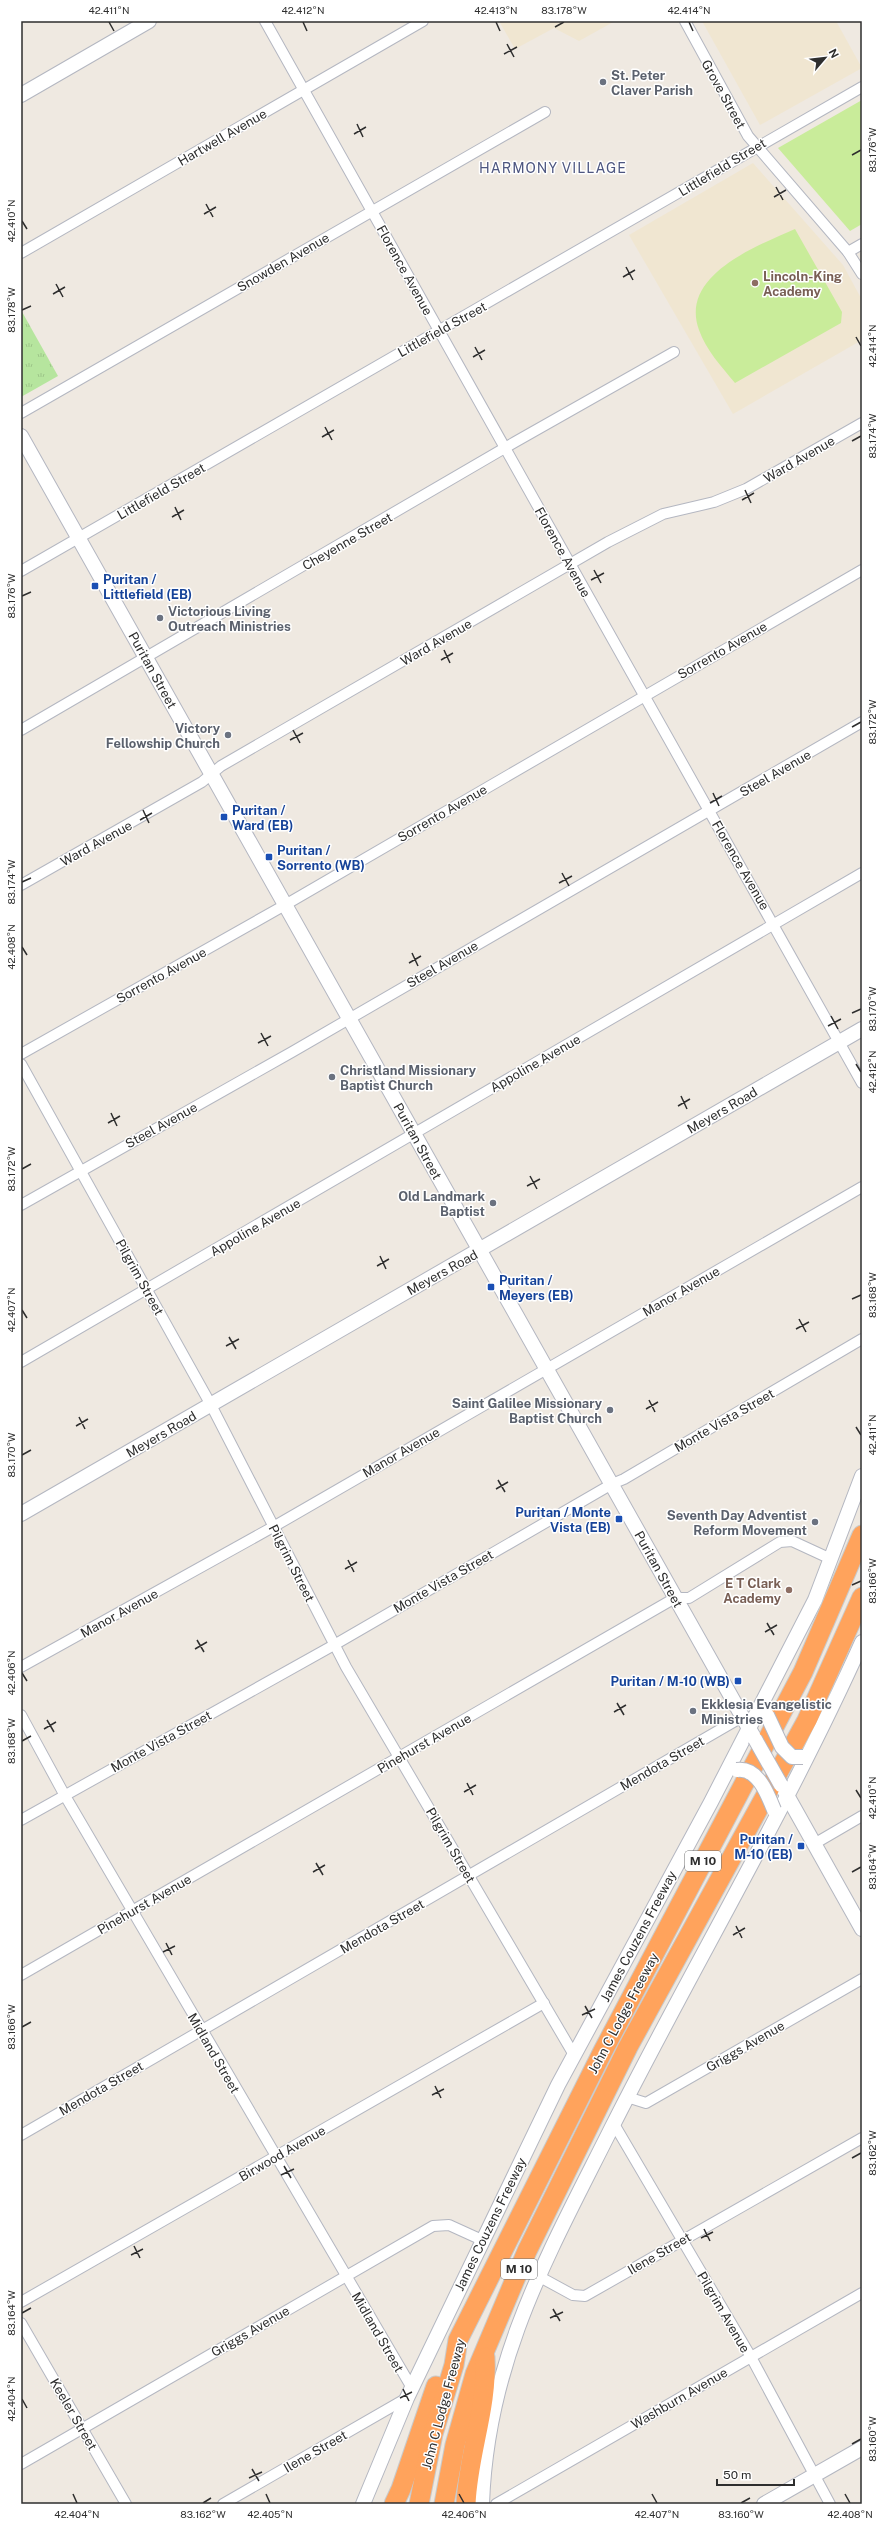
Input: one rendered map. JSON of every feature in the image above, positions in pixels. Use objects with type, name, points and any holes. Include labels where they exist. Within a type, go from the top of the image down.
[{"type":"highway","name":"John C Lodge Freeway","points":[[419,2504],[432,2434],[454,2365],[458,2340],[603,2051],[803,1672],[862,1535]]},
{"type":"highway","name":"John C Lodge Freeway","points":[[444,2504],[459,2431],[475,2374],[530,2244],[628,2047],[807,1720],[862,1597]]},
{"type":"highway","points":[[394,2504],[401,2490],[425,2412],[446,2360],[458,2340]]},
{"type":"highway","points":[[466,2504],[467,2481],[486,2383],[485,2350]]},
{"type":"street","points":[[21,95],[149,21]]},
{"type":"street","name":"Florence Avenue","points":[[265,21],[862,1083]]},
{"type":"street","name":"Hartwell Avenue","points":[[21,253],[423,21]]},
{"type":"street","name":"Grove Street","points":[[684,21],[746,134],[756,148],[848,252],[862,274]]},
{"type":"street","name":"Littlefield Street","points":[[21,571],[862,87]]},
{"type":"street","name":"Snowden Avenue","points":[[21,413],[545,112]]},
{"type":"street","points":[[848,252],[862,244]]},
{"type":"street","name":"Cheyenne Street","points":[[21,730],[674,352]]},
{"type":"street","name":"Ward Avenue","points":[[21,884],[154,810],[202,782],[211,774],[570,565],[663,514],[714,502],[746,490],[862,422]]},
{"type":"street","name":"Puritan Street","points":[[21,436],[862,1929]]},
{"type":"street","name":"Sorrento Avenue","points":[[21,1054],[285,905],[644,694],[862,570]]},
{"type":"street","name":"Steel Avenue","points":[[21,1205],[350,1018],[862,722]]},
{"type":"street","name":"Appoline Avenue","points":[[21,1362],[148,1290],[862,872]]},
{"type":"street","name":"Meyers Road","points":[[21,1514],[862,1028]]},
{"type":"street","name":"Pilgrim Street","points":[[21,1064],[211,1405],[334,1645],[574,2055]]},
{"type":"street","name":"Manor Avenue","points":[[21,1667],[273,1527],[546,1368],[862,1187]]},
{"type":"street","name":"Monte Vista Street","points":[[21,1820],[64,1794],[334,1645],[612,1484],[624,1479],[862,1339]]},
{"type":"street","name":"James Couzens Freeway","points":[[363,2504],[410,2393],[482,2240],[574,2055],[722,1779],[815,1600],[862,1476]]},
{"type":"street","name":"Pinehurst Avenue","points":[[21,1975],[675,1598],[689,1598],[785,1540],[831,1559]]},
{"type":"street","points":[[482,2504],[484,2466],[499,2383],[520,2319],[538,2276],[627,2097],[772,1825],[784,1791],[806,1755],[862,1642]]},
{"type":"street","points":[[779,1671],[767,1703],[767,1714],[782,1747],[792,1756],[806,1755]]},
{"type":"street","name":"Midland Street","points":[[21,1715],[64,1794],[345,2276],[410,2393]]},
{"type":"street","name":"Mendota Street","points":[[21,2135],[468,1876],[749,1728]]},
{"type":"street","points":[[722,1779],[737,1770],[747,1772],[754,1776],[769,1796],[774,1810],[772,1825]]},
{"type":"street","points":[[814,1844],[862,1816]]},
{"type":"street","name":"Griggs Avenue","points":[[627,2097],[646,2103],[862,1979]]},
{"type":"street","name":"Birwood Avenue","points":[[21,2302],[544,2003]]},
{"type":"street","name":"Pilgrim Avenue","points":[[614,2124],[750,2357],[830,2504]]},
{"type":"street","name":"Ilene Street","points":[[538,2276],[574,2294],[585,2296],[862,2138]]},
{"type":"street","name":"Griggs Avenue","points":[[21,2464],[433,2226],[449,2226],[482,2240]]},
{"type":"street","name":"Washburn Avenue","points":[[496,2504],[862,2293]]},
{"type":"street","name":"Keeler Street","points":[[21,2323],[126,2504]]},
{"type":"street","name":"Ilene Street","points":[[223,2504],[410,2393]]},
{"type":"street","points":[[764,2504],[862,2448]]},
{"type":"shaded area","points":[[499,21],[615,21],[579,41],[554,28],[515,49]]},
{"type":"shaded area","points":[[702,21],[836,21],[862,68],[760,125]]},
{"type":"shaded area","name":"Lincoln-King Academy","points":[[753,163],[843,265],[862,300],[862,340],[733,414],[629,235]]},
{"type":"green space","points":[[862,100],[862,224],[850,231],[778,148]]},
{"type":"green space","points":[[795,229],[842,312],[841,323],[735,383],[710,351],[699,330],[696,311],[700,293],[711,278],[725,265],[761,244]]},
{"type":"green space","points":[[21,310],[58,376],[21,397]]},
{"type":"place","name":"St. Peter Claver Parish","points":[[603,82]]},
{"type":"place","name":"Lincoln-King Academy","points":[[755,283]]},
{"type":"place","name":"Puritan / Littlefield (EB)","points":[[95,586]]},
{"type":"place","name":"Victorious Living Outreach Ministries","points":[[160,618]]},
{"type":"place","name":"Victory Fellowship Church","points":[[228,735]]},
{"type":"place","name":"Puritan / Ward (EB)","points":[[224,817]]},
{"type":"place","name":"Puritan / Sorrento (WB)","points":[[269,857]]},
{"type":"place","name":"Christland Missionary Baptist Church","points":[[332,1077]]},
{"type":"place","name":"Old Landmark Baptist","points":[[493,1203]]},
{"type":"place","name":"Puritan / Meyers (EB)","points":[[491,1287]]},
{"type":"place","name":"Saint Galilee Missionary Baptist Church","points":[[610,1410]]},
{"type":"place","name":"Puritan / Monte Vista (EB)","points":[[619,1519]]},
{"type":"place","name":"Seventh Day Adventist Reform Movement","points":[[815,1522]]},
{"type":"place","name":"E T Clark Academy","points":[[789,1590]]},
{"type":"place","name":"Puritan / M-10 (WB)","points":[[738,1681]]},
{"type":"place","name":"Ekklesia Evangelistic Ministries","points":[[693,1711]]},
{"type":"place","name":"Puritan / M-10 (EB)","points":[[801,1846]]},
{"type":"district","name":"HARMONY VILLAGE","points":[[553,168]]}]
